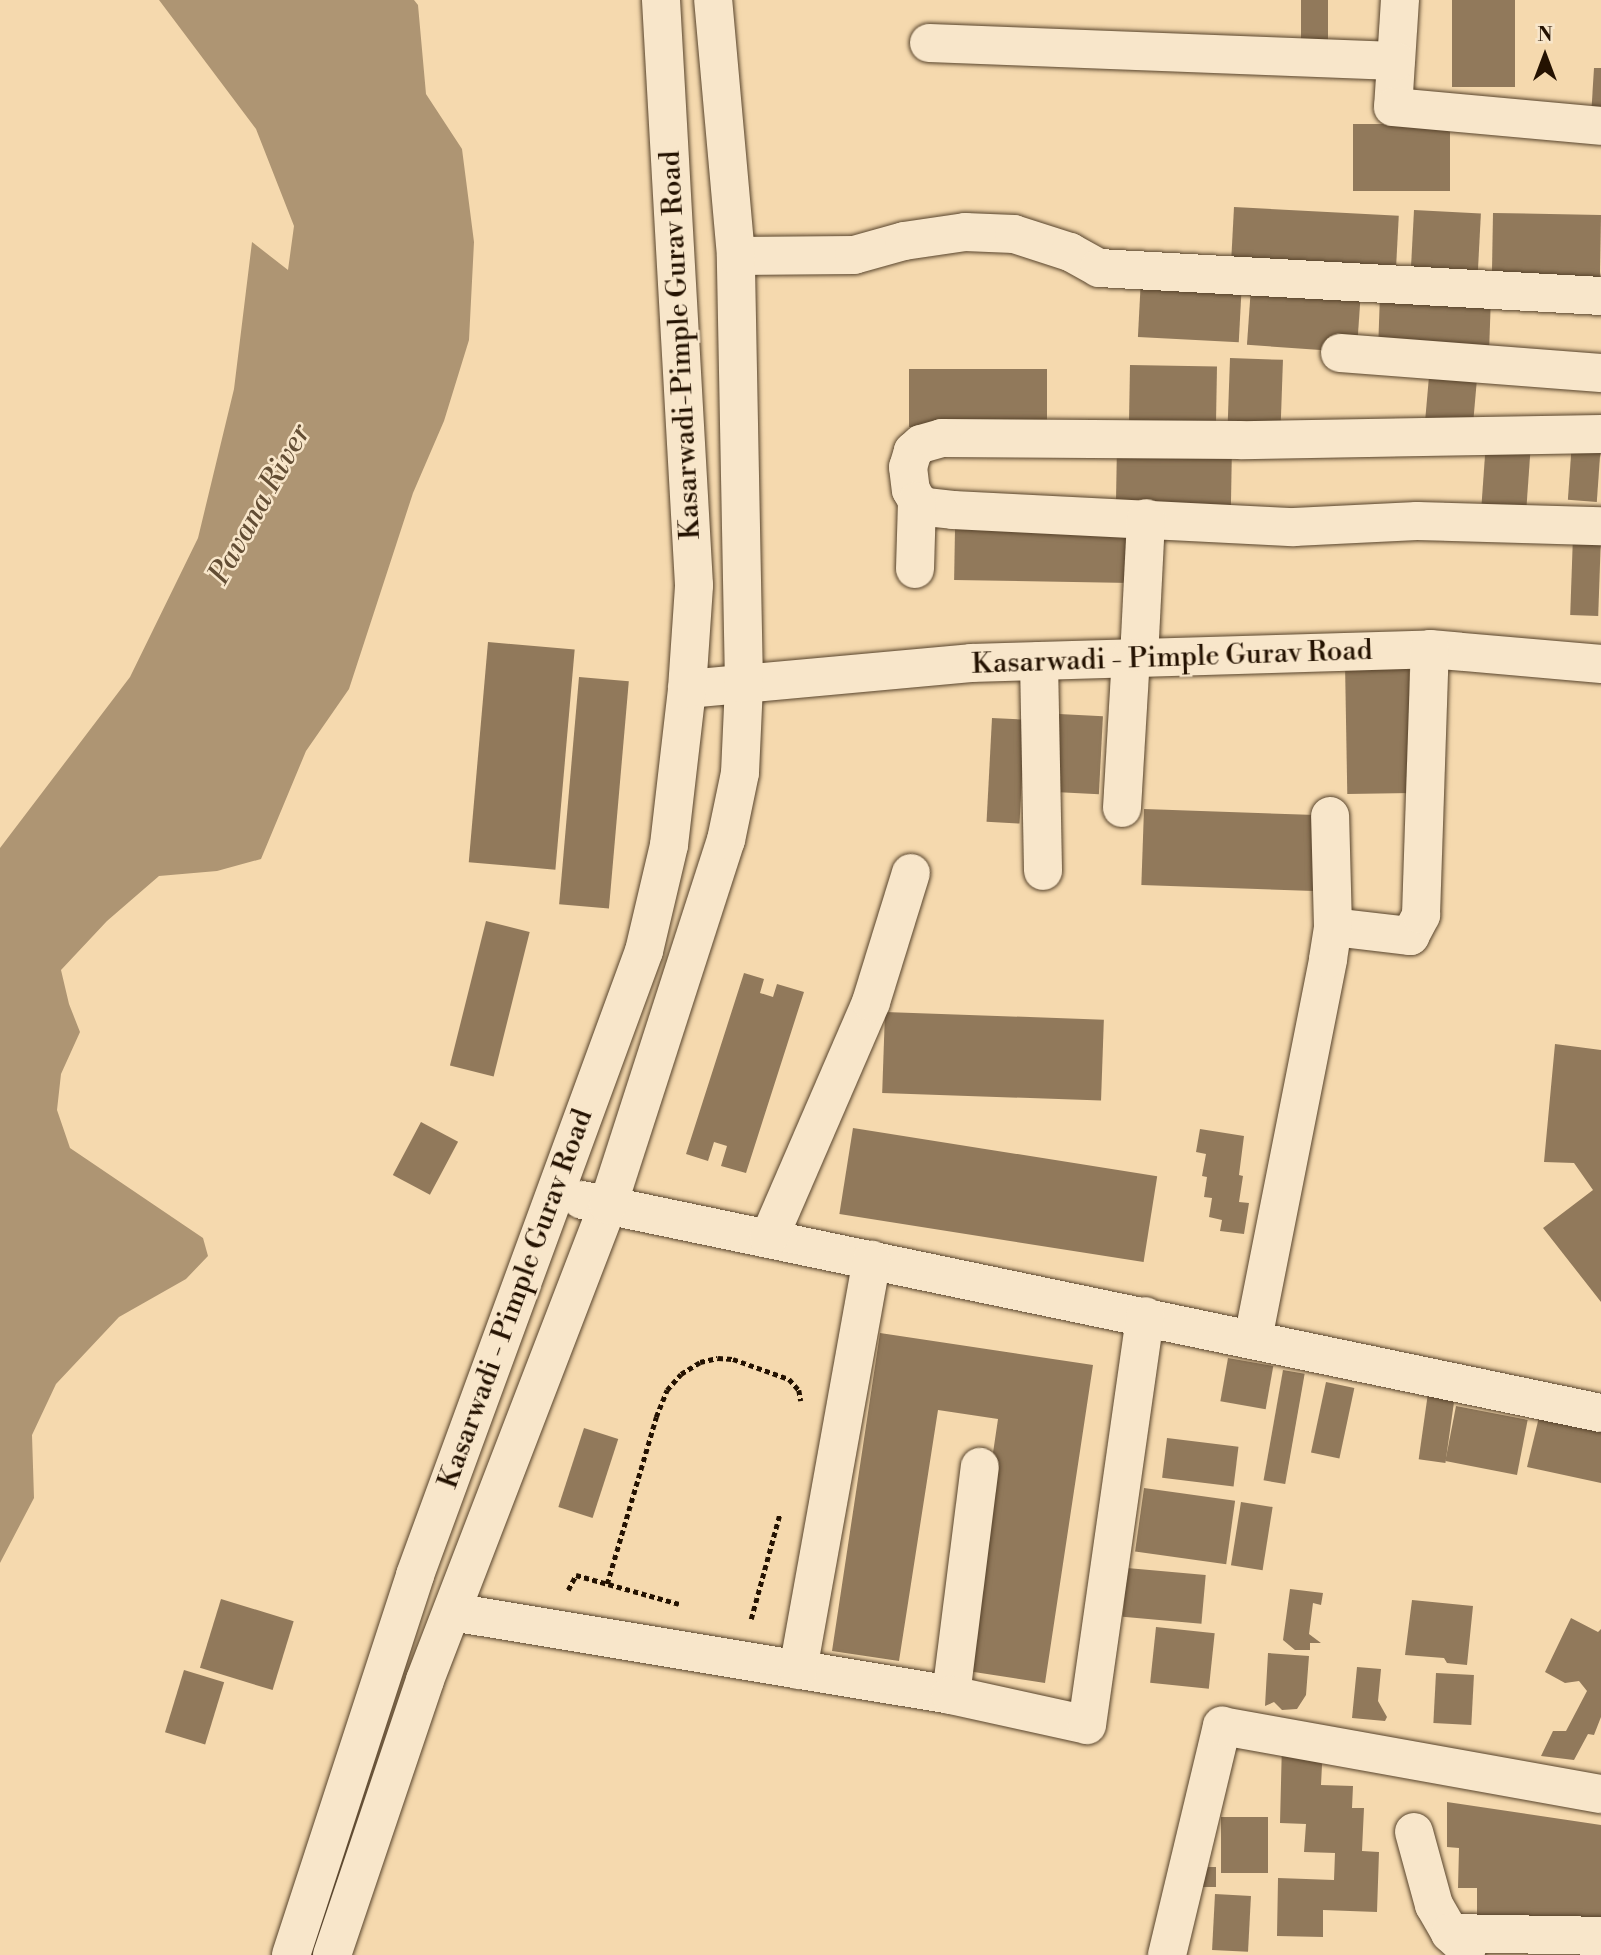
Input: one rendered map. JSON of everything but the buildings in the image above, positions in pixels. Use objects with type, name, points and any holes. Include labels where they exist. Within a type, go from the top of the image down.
[{"type":"street","name":"Kasarwadi-Pimple Gurav Road","points":[[662,0],[694,585],[687,689]]},
{"type":"street","name":"Kasarwadi-Pimple Gurav Road","points":[[713,0],[736,256],[744,684]]},
{"type":"street","points":[[1400,0],[1393,107],[1601,126]]},
{"type":"street","points":[[929,43],[1396,61]]},
{"type":"street","points":[[736,256],[854,255],[904,241],[965,232],[1014,234],[1070,252],[1099,268],[1601,296]]},
{"type":"street","points":[[1340,353],[1601,373]]},
{"type":"street","points":[[915,569],[917,501],[908,478],[913,451],[921,444],[942,438],[1241,440],[1601,434]]},
{"type":"street","points":[[917,501],[926,507],[953,510],[1294,527],[1417,521],[1601,526]]},
{"type":"street","points":[[1122,808],[1146,518]]},
{"type":"street","name":"Kasarwadi - Pimple Gurav Road","points":[[291,1955],[415,1575],[644,951],[669,845],[687,689],[971,663],[1430,649],[1601,664]]},
{"type":"street","points":[[1332,928],[1410,936],[1421,915],[1430,649]]},
{"type":"street","points":[[1039,661],[1043,871]]},
{"type":"street","name":"Kasarwadi - Pimple Gurav Road","points":[[332,1955],[425,1680],[607,1205],[726,840],[740,773],[744,684]]},
{"type":"street","points":[[1253,1339],[1332,928],[1330,816]]},
{"type":"street","points":[[769,1238],[871,1002],[911,873]]},
{"type":"street","points":[[554,1194],[1601,1412]]},
{"type":"street","points":[[798,1670],[872,1259]]},
{"type":"street","points":[[452,1612],[951,1695],[1087,1725],[1145,1316]]},
{"type":"street","points":[[951,1695],[980,1467]]},
{"type":"street","points":[[1167,1955],[1222,1726],[1601,1794]]},
{"type":"street","points":[[1414,1832],[1434,1905],[1462,1944],[1601,1936]]},
{"type":"path","points":[[607,1584],[656,1417],[667,1391],[681,1374],[700,1362],[718,1358],[759,1366],[789,1379],[799,1391],[801,1409]]},
{"type":"path","points":[[750,1623],[782,1504]]},
{"type":"path","points":[[548,1628],[576,1575],[685,1605]]},
{"type":"water","name":"Pavana River","points":[[159,0],[414,0],[418,5],[426,94],[462,149],[474,242],[469,340],[444,421],[413,493],[349,689],[306,751],[261,859],[217,871],[159,876],[107,921],[61,970],[69,1004],[80,1032],[61,1074],[57,1110],[70,1148],[203,1238],[208,1256],[186,1279],[119,1317],[56,1384],[32,1435],[34,1498],[0,1563],[0,848],[130,677],[198,538],[234,389],[252,242],[288,270],[294,226],[256,129]]}]
